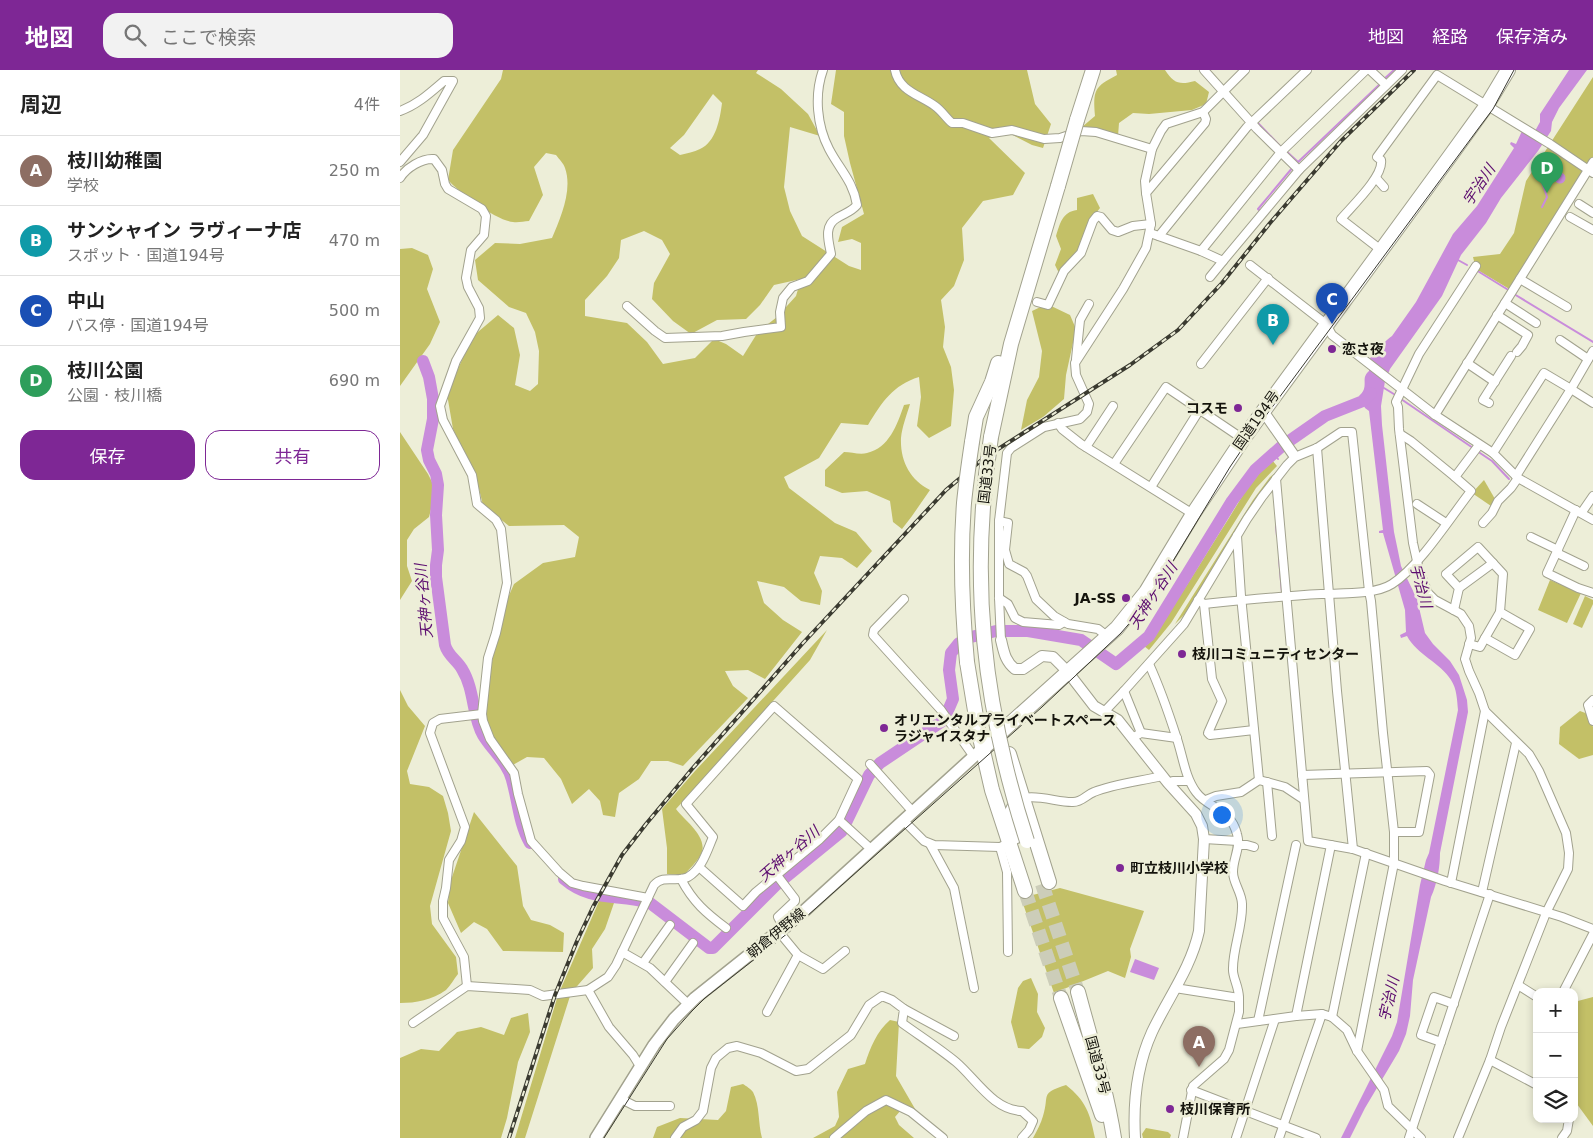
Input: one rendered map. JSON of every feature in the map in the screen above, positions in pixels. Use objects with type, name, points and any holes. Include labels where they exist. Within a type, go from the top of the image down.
[{"type":"highway","points":[[1023,799],[1004,730],[996,688],[989,614],[988,546],[996,435],[1058,186],[1093,70]]},
{"type":"highway","name":"国道194号","points":[[978,753],[1067,671],[1105,639],[1130,613],[1146,592],[1193,514],[1243,439],[1487,105],[1508,70]]},
{"type":"highway","points":[[1025,890],[1005,846],[992,790],[978,753],[967,662],[962,591],[962,552],[964,503],[976,417],[992,382],[1010,325],[1030,301]]},
{"type":"highway","name":"国道33号","points":[[996,435],[982,505],[980,569],[984,653],[1004,764],[1027,841],[1046,883],[1023,799]]},
{"type":"highway","name":"国道33号","points":[[1081,991],[1104,1060],[1114,1138]]},
{"type":"highway","points":[[1061,998],[1100,1106],[1107,1138]]},
{"type":"main road","name":"朝倉伊野線","points":[[596,1138],[663,1032],[688,1004],[782,930],[978,753]]},
{"type":"street","points":[[627,306],[665,338],[686,339],[722,336],[780,327],[780,312],[783,298],[792,288],[808,281],[831,254],[829,225],[835,218],[851,212],[857,205],[854,190],[829,148],[823,132],[817,105],[818,88],[824,70]]},
{"type":"street","points":[[895,70],[896,76],[902,84],[934,106],[952,123],[963,123],[992,133],[1012,130],[1044,139],[1060,138],[1081,131],[1096,132],[1152,149]]},
{"type":"street","points":[[1204,70],[1222,92],[1296,167]]},
{"type":"street","points":[[1075,363],[1123,289],[1146,248],[1150,233],[1150,210],[1145,181],[1152,149],[1161,130],[1166,124],[1202,112],[1244,70]]},
{"type":"street","points":[[1159,236],[1252,123],[1307,70]]},
{"type":"street","points":[[1200,250],[1281,152],[1366,70]]},
{"type":"street","points":[[1370,70],[1383,83]]},
{"type":"street","points":[[1210,277],[1296,167],[1383,83],[1402,70]]},
{"type":"street","points":[[1381,250],[1341,219],[1376,178],[1382,166],[1381,160],[1377,157],[1437,75],[1591,171]]},
{"type":"street","points":[[400,111],[408,109],[444,81],[453,81],[423,136],[400,162]]},
{"type":"street","points":[[1146,193],[1205,123],[1206,119],[1202,112]]},
{"type":"street","points":[[400,178],[406,171],[422,161],[434,159],[442,170],[448,189],[482,210],[486,216],[484,235],[471,250],[466,278],[480,318],[456,361],[440,406],[443,420],[472,475],[477,504],[496,520],[502,538],[507,582],[496,633],[488,658],[478,714],[490,739],[516,778],[518,794],[531,841],[559,872],[572,883],[647,900]]},
{"type":"street","points":[[1435,416],[1497,315],[1591,171],[1593,162]]},
{"type":"street","points":[[1376,178],[1384,187]]},
{"type":"street","points":[[1579,204],[1593,213]]},
{"type":"street","points":[[1030,301],[1048,305],[1064,271],[1081,254],[1093,221],[1097,216],[1101,217],[1112,230],[1118,232],[1133,226],[1150,224]]},
{"type":"street","points":[[1570,217],[1593,230]]},
{"type":"street","points":[[1150,233],[1200,250],[1223,261]]},
{"type":"street","points":[[1250,265],[1326,324],[1332,335],[1476,449],[1494,453],[1517,477],[1593,520]]},
{"type":"street","points":[[1458,1138],[1546,913],[1568,869],[1569,852],[1566,833],[1539,771],[1528,754],[1485,711],[1465,659],[1471,638],[1469,626],[1461,614],[1435,600],[1428,594],[1415,564],[1396,402],[1400,388],[1419,354],[1476,266]]},
{"type":"street","points":[[1201,364],[1268,278]]},
{"type":"street","points":[[1520,279],[1567,307]]},
{"type":"street","points":[[1505,303],[1536,323]]},
{"type":"street","points":[[1089,304],[1080,320],[1075,363],[1076,375],[1090,404],[1089,408],[1080,419],[1044,427],[1011,448],[1007,453],[999,521],[999,598],[1004,655],[1008,663],[1015,669],[1023,668],[1037,658],[1053,657],[1067,671],[1088,700],[1137,735],[1177,738]]},
{"type":"street","points":[[1488,403],[1483,400],[1528,335],[1497,315]]},
{"type":"street","points":[[1560,340],[1588,359]]},
{"type":"street","points":[[1483,523],[1492,513],[1498,501],[1511,488],[1593,351]]},
{"type":"street","points":[[1467,364],[1495,382]]},
{"type":"street","points":[[1494,453],[1544,373],[1593,402]]},
{"type":"street","points":[[1114,464],[1166,387],[1243,439]]},
{"type":"street","points":[[1086,447],[1114,406]]},
{"type":"street","points":[[1151,488],[1200,409]]},
{"type":"street","points":[[1263,411],[1294,456]]},
{"type":"street","points":[[1058,423],[1062,429],[1086,447],[1193,514]]},
{"type":"street","points":[[1104,712],[1180,630],[1201,602],[1237,536],[1262,497],[1294,456],[1317,448],[1341,432],[1352,432],[1369,591],[1372,601],[1394,832],[1394,863],[1357,1052]]},
{"type":"street","points":[[1201,602],[1369,591],[1385,588],[1397,581],[1415,564],[1471,491],[1400,434]]},
{"type":"street","points":[[1317,448],[1337,691],[1353,849]]},
{"type":"street","points":[[1455,477],[1476,449]]},
{"type":"street","points":[[1276,479],[1308,841],[1366,853],[1593,929]]},
{"type":"street","points":[[1593,496],[1579,511],[1547,573],[1593,593]]},
{"type":"street","points":[[1417,504],[1446,523]]},
{"type":"street","points":[[999,521],[1008,522],[1005,550],[1010,564],[1024,572],[1032,592],[1042,606],[1068,624],[1098,629],[1105,639]]},
{"type":"street","points":[[1237,536],[1254,730],[1272,836]]},
{"type":"street","points":[[1532,537],[1584,566]]},
{"type":"street","points":[[1459,588],[1446,574],[1478,547],[1503,574],[1500,612],[1480,647],[1469,644]]},
{"type":"street","points":[[1454,610],[1459,588],[1493,563]]},
{"type":"street","points":[[1000,571],[1012,565]]},
{"type":"street","points":[[999,598],[1008,604],[1015,618],[1023,622],[1059,625],[1064,622]]},
{"type":"street","points":[[904,599],[872,634],[941,710],[970,753],[978,753]]},
{"type":"street","points":[[1201,602],[1212,679],[1222,701],[1208,734],[1254,730]]},
{"type":"street","points":[[1485,638],[1515,655],[1530,629],[1500,612]]},
{"type":"street","points":[[1148,664],[1177,738],[1188,781],[1197,794],[1222,810],[1229,818],[1237,832],[1239,843],[1233,871],[1243,908],[1233,968],[1239,988],[1237,1024],[1229,1050],[1224,1059],[1193,1086],[1191,1090],[1183,1138]]},
{"type":"street","points":[[1124,691],[1137,735],[1165,779],[1196,814],[1202,826],[1204,838],[1198,930],[1192,955],[1151,1033],[1142,1061],[1135,1101],[1135,1138]]},
{"type":"street","points":[[1593,700],[1588,705],[1593,721]]},
{"type":"street","points":[[414,1023],[467,986],[530,990],[543,996],[588,990],[608,977],[657,882],[666,878],[682,880],[687,878],[700,867],[714,837],[686,804],[774,706],[858,779],[840,821],[743,906],[700,867]]},
{"type":"street","points":[[1448,882],[1485,711]]},
{"type":"street","points":[[467,986],[464,957],[443,918],[443,901],[450,860],[462,841],[465,827],[430,733],[436,720],[478,714]]},
{"type":"street","points":[[1409,1138],[1454,1004],[1486,893],[1516,743]]},
{"type":"street","points":[[871,765],[914,812]]},
{"type":"street","points":[[1302,775],[1427,771],[1430,775],[1419,832],[1394,832]]},
{"type":"street","points":[[930,844],[1005,846],[1019,838],[1014,822],[1009,814],[1009,808],[1023,799],[1033,798],[1075,802],[1094,792],[1165,779],[1188,781]]},
{"type":"street","points":[[1206,800],[1216,796],[1241,792],[1263,781],[1285,787],[1303,799]]},
{"type":"street","points":[[840,821],[872,850]]},
{"type":"street","points":[[904,821],[930,844],[954,888],[974,988]]},
{"type":"street","points":[[1204,838],[1254,847]]},
{"type":"street","points":[[1296,1016],[1331,845]]},
{"type":"street","points":[[1005,846],[1008,952]]},
{"type":"street","points":[[1258,1021],[1296,846]]},
{"type":"street","points":[[1332,1017],[1366,853]]},
{"type":"street","points":[[776,876],[795,899],[778,917],[782,930],[798,955],[823,969],[845,951]]},
{"type":"street","points":[[682,880],[691,896],[701,908],[726,928]]},
{"type":"street","points":[[643,963],[670,925]]},
{"type":"street","points":[[1565,988],[1593,934]]},
{"type":"street","points":[[665,982],[693,943]]},
{"type":"street","points":[[622,952],[643,963],[688,1004]]},
{"type":"street","points":[[767,1012],[798,955]]},
{"type":"street","points":[[1518,985],[1533,994]]},
{"type":"street","points":[[1175,988],[1239,998]]},
{"type":"street","points":[[588,990],[609,1026],[641,1068]]},
{"type":"street","points":[[675,1138],[683,1126],[696,1120],[703,1111],[711,1068],[716,1058],[728,1048],[736,1046],[761,1053],[796,1071],[808,1069],[851,1036],[869,1005],[882,996],[954,1036]]},
{"type":"street","points":[[1441,1042],[1421,1035],[1434,997],[1454,1004]]},
{"type":"street","points":[[904,1009],[902,1023],[954,1061],[996,1102],[1012,1110],[1022,1110],[1033,1121],[1029,1130],[1022,1138]]},
{"type":"street","points":[[1237,1024],[1322,1014],[1332,1017],[1347,1030],[1357,1052],[1384,1090],[1388,1106],[1421,1138]]},
{"type":"street","points":[[1279,1138],[1322,1014]]},
{"type":"street","points":[[1236,1138],[1275,1019]]},
{"type":"street","points":[[1490,1060],[1533,1083]]},
{"type":"street","points":[[1191,1090],[1316,1138]]},
{"type":"street","points":[[621,1099],[635,1106],[670,1106]]},
{"type":"street","points":[[834,1138],[866,1111],[886,1100],[910,1112],[943,1138]]},
{"type":"street","points":[[1562,1138],[1568,1123]]},
{"type":"shaded area","points":[[503,70],[758,70],[756,73],[781,89],[808,114],[820,136],[790,127],[784,187],[790,211],[802,236],[849,266],[861,270],[861,243],[852,239],[838,242],[842,227],[864,214],[844,136],[844,112],[831,104],[836,70],[1027,70],[1035,104],[1051,124],[1043,148],[1032,145],[1009,133],[989,138],[1025,173],[1013,195],[983,201],[962,228],[964,260],[954,286],[941,300],[945,327],[943,347],[951,367],[954,390],[951,426],[929,438],[917,426],[921,397],[919,377],[910,380],[889,395],[868,425],[841,423],[819,458],[784,477],[789,488],[835,523],[856,532],[872,551],[857,568],[842,558],[820,556],[814,573],[822,591],[820,605],[801,601],[784,587],[757,581],[764,603],[783,620],[802,632],[765,679],[748,670],[725,671],[733,686],[748,698],[683,766],[668,761],[651,761],[639,779],[619,793],[615,817],[603,815],[600,801],[589,789],[572,804],[561,779],[544,758],[527,757],[511,766],[487,727],[486,693],[498,631],[514,584],[543,563],[575,557],[579,537],[564,525],[509,526],[483,505],[478,485],[453,429],[447,394],[472,337],[498,315],[514,328],[520,355],[515,385],[530,391],[538,384],[539,351],[535,332],[526,313],[509,307],[478,280],[475,260],[495,243],[520,244],[552,238],[567,195],[567,177],[563,163],[556,155],[546,153],[534,167],[543,195],[529,221],[513,222],[498,217],[470,199],[448,180],[453,150],[501,79]],"holes":[[[713,94],[722,103],[713,136],[700,149],[680,155],[670,148],[684,135]],[[644,231],[662,240],[670,254],[654,283],[652,299],[673,321],[691,334],[717,320],[746,319],[760,305],[774,285],[801,279],[796,296],[777,317],[758,332],[743,356],[726,344],[714,339],[695,358],[663,364],[647,342],[627,323],[585,316],[585,300],[607,276],[619,258],[621,240]]]},
{"type":"shaded area","points":[[1116,70],[1165,70],[1174,81],[1185,83],[1195,81],[1209,92],[1206,104],[1192,110],[1149,114],[1133,113],[1119,123],[1118,136],[1100,137],[1082,133],[1082,127],[1095,116],[1094,100],[1099,86],[1117,75]]},
{"type":"shaded area","name":"宇治川","points":[[1569,70],[1587,70],[1559,108],[1552,122],[1551,131],[1538,151],[1501,198],[1486,223],[1461,255],[1442,296],[1390,369],[1385,381],[1381,406],[1382,425],[1394,532],[1401,566],[1417,599],[1425,633],[1450,661],[1459,675],[1467,700],[1468,712],[1440,853],[1438,875],[1431,897],[1413,980],[1410,1016],[1406,1034],[1399,1051],[1365,1108],[1350,1138],[1341,1138],[1392,1036],[1397,1022],[1420,885],[1429,853],[1458,710],[1451,680],[1441,668],[1411,643],[1407,636],[1401,638],[1400,635],[1406,632],[1405,610],[1383,533],[1379,533],[1379,531],[1383,530],[1369,411],[1365,408],[1359,396],[1364,390],[1365,377],[1369,371],[1369,359],[1392,336],[1416,302],[1453,234],[1477,206],[1514,148],[1510,144],[1511,142],[1516,144],[1522,131],[1535,131],[1540,122],[1540,114]]},
{"type":"shaded area","points":[[1593,77],[1593,157],[1511,290],[1476,269],[1473,257],[1500,254],[1514,233],[1526,181]]},
{"type":"shaded area","points":[[1560,172],[1566,178],[1560,184],[1554,178]]},
{"type":"shaded area","points":[[1093,194],[1100,208],[1089,222],[1079,253],[1061,277],[1055,265],[1061,249],[1056,236],[1060,223],[1068,213],[1077,210],[1077,198]]},
{"type":"shaded area","points":[[412,248],[428,255],[433,269],[427,289],[440,322],[430,344],[400,386],[400,249]]},
{"type":"shaded area","points":[[1047,304],[1070,315],[1076,329],[1066,375],[1064,399],[1043,417],[1021,430],[1027,400],[1039,377],[1042,351],[1032,311]]},
{"type":"shaded area","points":[[910,404],[903,425],[901,438],[902,454],[904,462],[912,475],[930,490],[902,529],[893,522],[890,501],[867,491],[842,493],[825,486],[825,470],[844,452],[864,454],[881,446],[887,441],[895,428],[904,405]]},
{"type":"shaded area","points":[[400,432],[428,474],[436,490],[429,517],[414,529],[407,540],[407,566],[412,581],[400,600]]},
{"type":"shaded area","points":[[1272,460],[1277,466],[1256,488],[1171,623],[1149,650],[1144,646],[1179,597],[1248,487]]},
{"type":"shaded area","points":[[1280,469],[1248,514],[1185,614],[1175,624],[1253,500],[1270,477]]},
{"type":"shaded area","points":[[1484,480],[1495,499],[1491,506],[1472,493]]},
{"type":"shaded area","points":[[1550,580],[1581,593],[1567,623],[1538,610]]},
{"type":"shaded area","points":[[1585,596],[1593,600],[1593,604],[1582,628],[1573,624]]},
{"type":"shaded area","points":[[827,630],[810,660],[676,809],[700,837],[702,850],[698,859],[684,875],[667,874],[667,848],[662,809]]},
{"type":"shaded area","points":[[400,690],[408,706],[425,726],[407,771],[410,784],[429,787],[443,796],[448,813],[451,831],[430,906],[432,924],[456,957],[458,974],[446,990],[430,999],[400,1003]]},
{"type":"shaded area","points":[[1580,711],[1588,714],[1593,727],[1593,755],[1579,759],[1559,744],[1560,727]]},
{"type":"shaded area","points":[[474,812],[517,866],[523,906],[531,920],[550,925],[564,933],[563,952],[503,951],[487,929],[474,922],[461,933],[448,903],[450,883]]},
{"type":"shaded area","points":[[1060,888],[1144,911],[1130,949],[1131,957],[1125,978],[1108,971],[1054,993],[1021,898]]},
{"type":"shaded area","points":[[600,899],[614,903],[605,929],[592,949],[593,968],[571,993],[525,1138],[515,1138],[558,995]]},
{"type":"shaded area","points":[[1135,959],[1159,968],[1154,980],[1130,972]]},
{"type":"shaded area","points":[[1031,978],[1038,994],[1037,1012],[1045,1028],[1042,1037],[1029,1049],[1018,1048],[1011,1022],[1018,988],[1023,981]]},
{"type":"shaded area","points":[[1593,997],[1593,1126],[1578,1105],[1578,1001]]},
{"type":"shaded area","points":[[528,1013],[530,1032],[518,1062],[501,1138],[400,1138],[400,1058],[421,1049],[439,1051],[457,1032],[481,1027],[504,1035],[511,1018]]},
{"type":"shaded area","points":[[890,1020],[899,1022],[896,1076],[918,1114],[901,1110],[895,1117],[899,1125],[914,1138],[813,1138],[835,1126],[839,1117],[837,1092],[848,1069],[865,1064],[874,1040]]},
{"type":"shaded area","points":[[743,1084],[752,1091],[755,1097],[762,1138],[653,1138],[657,1127],[680,1118],[718,1120],[726,1111],[731,1087]]},
{"type":"shaded area","points":[[1066,1085],[1083,1102],[1091,1121],[1095,1138],[1033,1138],[1042,1119],[1047,1096],[1052,1091]]},
{"type":"shaded area","points":[[1146,1128],[1168,1132],[1171,1135],[1170,1138],[1143,1138],[1142,1134]]},
{"type":"waterway","points":[[1383,80],[1394,70]]},
{"type":"waterway","points":[[1296,164],[1380,84]]},
{"type":"waterway","points":[[1257,122],[1281,147]]},
{"type":"waterway","points":[[1285,150],[1298,162]]},
{"type":"waterway","points":[[1260,211],[1258,209],[1293,167]]},
{"type":"waterway","points":[[1542,207],[1547,197],[1542,182],[1543,178],[1549,173],[1555,175]]},
{"type":"waterway","points":[[1458,260],[1467,265]]},
{"type":"waterway","points":[[1476,270],[1510,291]]},
{"type":"waterway","points":[[1514,294],[1593,342]]},
{"type":"waterway","name":"天神ヶ谷川","points":[[423,361],[429,377],[433,399],[433,419],[427,450],[438,485],[436,577],[445,645],[466,677],[479,728],[510,774],[521,820],[530,843]]},
{"type":"waterway","points":[[1384,388],[1397,396]]},
{"type":"waterway","name":"天神ヶ谷川","points":[[564,879],[574,887],[595,895],[650,903],[709,948],[713,948],[776,885],[842,831],[869,775],[880,763],[944,720],[953,699],[949,670],[951,653],[959,643],[971,637],[996,631],[1028,631],[1081,640],[1116,664],[1149,636],[1232,501],[1255,470],[1282,446],[1325,416],[1363,401],[1371,393]]},
{"type":"waterway","points":[[1401,399],[1473,448]]},
{"type":"waterway","points":[[1477,451],[1492,461],[1509,479]]},
{"type":"waterway","name":"天神ヶ谷川","points":[[1274,454],[1278,459]]},
{"type":"waterway","points":[[1276,526],[1277,536]]},
{"type":"waterway","points":[[1279,558],[1282,593]]},
{"type":"tunnel","points":[[1042,884],[1078,992]]},
{"type":"tunnel","points":[[1025,891],[1061,998]]},
{"type":"tram line","points":[[604,1138],[667,1039],[705,998],[788,933],[1042,707],[1121,633],[1140,611],[1153,594],[1230,467],[1253,433],[1493,109],[1514,70]]},
{"type":"railway","points":[[509,1138],[555,995],[593,907],[622,855],[692,769],[803,643],[946,490],[984,458],[1130,365],[1178,330],[1222,283],[1270,223],[1341,141],[1414,70]]},
{"type":"place","name":"枝川公園","points":[[1547,193]]},
{"type":"place","name":"中山","points":[[1332,324]]},
{"type":"place","name":"サンシャイン ラヴィーナ店","points":[[1273,345]]},
{"type":"place","name":"恋さ夜","points":[[1332,349]]},
{"type":"place","name":"コスモ","points":[[1238,408]]},
{"type":"place","name":"JA-SS","points":[[1126,598]]},
{"type":"place","name":"枝川コミュニティセンター","points":[[1182,654]]},
{"type":"place","name":"オリエンタルプライベートスペース ラジャイスタナ","points":[[884,728]]},
{"type":"place","name":"町立枝川小学校","points":[[1120,868]]},
{"type":"place","name":"枝川幼稚園","points":[[1199,1067]]},
{"type":"place","name":"枝川保育所","points":[[1170,1109]]}]
